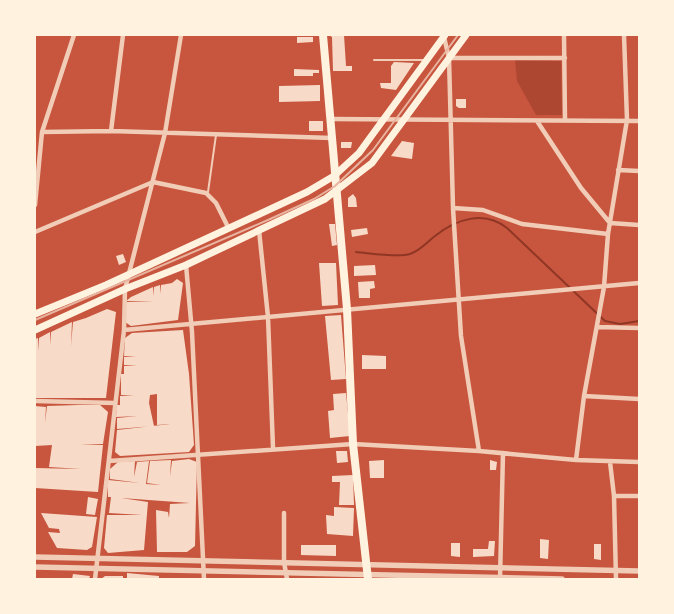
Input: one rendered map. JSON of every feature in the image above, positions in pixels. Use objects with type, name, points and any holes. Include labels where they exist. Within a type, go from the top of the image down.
[{"type":"highway","points":[[323,35],[347,309],[353,444],[367,577]]},
{"type":"main road","points":[[35,330],[125,289],[186,266],[310,206],[336,191],[372,163],[466,35]]},
{"type":"main road","points":[[35,314],[307,192],[334,176],[359,154],[444,36]]},
{"type":"street","points":[[35,205],[42,132],[74,35]]},
{"type":"street","points":[[111,131],[122,35]]},
{"type":"street","points":[[95,579],[124,330],[125,289],[165,133],[181,35]]},
{"type":"street","points":[[564,35],[566,120]]},
{"type":"street","points":[[576,460],[584,396],[604,287],[608,234],[628,120],[624,35]]},
{"type":"street","points":[[444,36],[449,58],[449,120],[460,336],[479,451]]},
{"type":"street","points":[[449,58],[565,58]]},
{"type":"street","points":[[331,120],[639,121]]},
{"type":"street","points":[[537,121],[581,188],[610,224],[639,225]]},
{"type":"street","points":[[42,132],[111,131],[332,138]]},
{"type":"street","points":[[618,170],[639,171]]},
{"type":"street","points":[[35,232],[153,182],[207,194],[216,203],[228,226]]},
{"type":"street","points":[[453,208],[483,210],[522,224],[608,234]]},
{"type":"street","points":[[259,230],[268,317],[273,448]]},
{"type":"street","points":[[186,266],[191,324],[204,579]]},
{"type":"street","points":[[124,330],[639,284]]},
{"type":"street","points":[[597,326],[639,328]]},
{"type":"street","points":[[584,396],[639,399]]},
{"type":"street","points":[[35,401],[115,403]]},
{"type":"street","points":[[108,461],[198,456],[273,448],[353,444],[479,451],[576,460],[639,462]]},
{"type":"street","points":[[500,578],[502,454]]},
{"type":"street","points":[[610,462],[614,496],[616,579]]},
{"type":"street","points":[[614,496],[639,496]]},
{"type":"street","points":[[284,513],[284,562],[287,576]]},
{"type":"street","points":[[562,579],[287,576],[204,571],[37,567],[37,557],[639,570]]},
{"type":"lane","points":[[374,60],[428,60]]},
{"type":"lane","points":[[207,194],[216,134]]},
{"type":"shaded area","points":[[515,60],[561,61],[562,115],[536,115],[517,81]]},
{"type":"building","points":[[329,35],[344,35],[346,66],[352,66],[352,71],[333,71],[332,37]]},
{"type":"building","points":[[297,37],[313,37],[313,42],[297,43]]},
{"type":"building","points":[[394,62],[414,63],[396,90],[381,88],[380,83],[391,83],[391,66]]},
{"type":"building","points":[[294,69],[319,70],[319,73],[313,73],[313,76],[294,76]]},
{"type":"building","points":[[320,85],[320,101],[279,102],[279,86]]},
{"type":"building","points":[[456,99],[466,99],[466,108],[456,106]]},
{"type":"building","points":[[309,121],[323,121],[323,131],[309,131]]},
{"type":"building","points":[[402,141],[414,143],[412,159],[391,156]]},
{"type":"building","points":[[341,142],[352,142],[351,148],[341,148]]},
{"type":"building","points":[[353,194],[356,198],[357,207],[348,207],[348,198]]},
{"type":"building","points":[[329,224],[335,224],[337,245],[332,246]]},
{"type":"building","points":[[367,228],[368,234],[352,237],[351,230]]},
{"type":"building","points":[[123,254],[126,262],[119,265],[116,256]]},
{"type":"building","points":[[319,263],[336,263],[338,305],[322,306]]},
{"type":"building","points":[[375,265],[376,275],[354,276],[354,266]]},
{"type":"building","points":[[177,279],[183,283],[178,320],[131,326],[125,322],[126,302],[154,301],[126,301],[153,287],[154,296],[154,287],[160,285],[161,294],[161,285],[172,283]]},
{"type":"building","points":[[374,281],[375,288],[370,289],[370,298],[359,298],[358,282]]},
{"type":"building","points":[[107,309],[116,312],[106,398],[35,398],[35,339],[38,338],[39,351],[39,338],[50,332],[50,345],[51,332],[72,322],[71,346],[73,322]]},
{"type":"building","points":[[341,315],[346,379],[331,380],[325,316]]},
{"type":"building","points":[[183,330],[189,374],[194,445],[189,452],[120,456],[115,452],[117,430],[148,426],[117,429],[117,418],[138,416],[116,417],[117,405],[120,405],[120,396],[134,396],[121,395],[121,374],[124,374],[124,366],[137,366],[124,365],[124,357],[136,357],[124,356],[125,338],[132,333]],"holes":[[[157,394],[157,425],[170,424],[154,426],[149,403],[150,395]]]},
{"type":"building","points":[[362,355],[386,356],[386,369],[362,369]]},
{"type":"building","points":[[346,393],[350,436],[330,438],[328,411],[334,410],[333,394]]},
{"type":"building","points":[[100,405],[108,412],[103,444],[80,444],[103,445],[98,492],[35,488],[35,468],[81,469],[49,467],[52,445],[35,446],[35,406],[46,407],[45,423],[47,406]]},
{"type":"building","points":[[336,451],[347,451],[348,462],[337,463]]},
{"type":"building","points":[[189,459],[197,462],[195,546],[187,552],[157,552],[156,510],[168,512],[169,518],[170,504],[190,503],[121,498],[148,502],[144,550],[108,553],[104,548],[107,515],[142,515],[109,513],[111,497],[108,497],[108,480],[140,483],[110,479],[110,469],[118,462],[135,461],[134,477],[137,462],[149,461],[146,484],[161,485],[147,483],[150,461],[171,460],[170,477],[172,461]]},
{"type":"building","points":[[384,460],[384,478],[370,478],[369,461]]},
{"type":"building","points":[[490,460],[497,462],[496,470],[490,470]]},
{"type":"building","points":[[353,475],[354,505],[339,505],[340,482],[332,482],[332,476]]},
{"type":"building","points":[[88,497],[98,499],[95,515],[86,514]]},
{"type":"building","points":[[334,507],[354,508],[353,536],[327,534],[326,515],[334,516]]},
{"type":"building","points":[[41,513],[97,517],[92,547],[87,550],[57,548],[48,532],[60,533],[59,529],[49,528]]},
{"type":"building","points":[[540,539],[549,540],[548,559],[540,558]]},
{"type":"building","points":[[489,541],[495,541],[494,556],[473,557],[473,549],[488,549]]},
{"type":"building","points":[[451,543],[460,543],[460,557],[451,556]]},
{"type":"building","points":[[594,544],[601,544],[601,560],[594,559]]},
{"type":"building","points":[[301,545],[336,545],[336,556],[301,555]]},
{"type":"building","points":[[127,573],[159,576],[159,579],[127,579]]},
{"type":"building","points":[[73,574],[90,576],[89,579],[72,579]]},
{"type":"building","points":[[105,576],[123,576],[123,579],[101,579]]},
{"type":"waterway","points":[[356,252],[391,255],[410,254],[421,248],[443,230],[461,221],[480,218],[489,219],[507,228],[605,321],[620,324],[639,321]]},
{"type":"railway","points":[[35,320],[268,220],[314,199],[335,186],[373,150],[458,35]]}]
